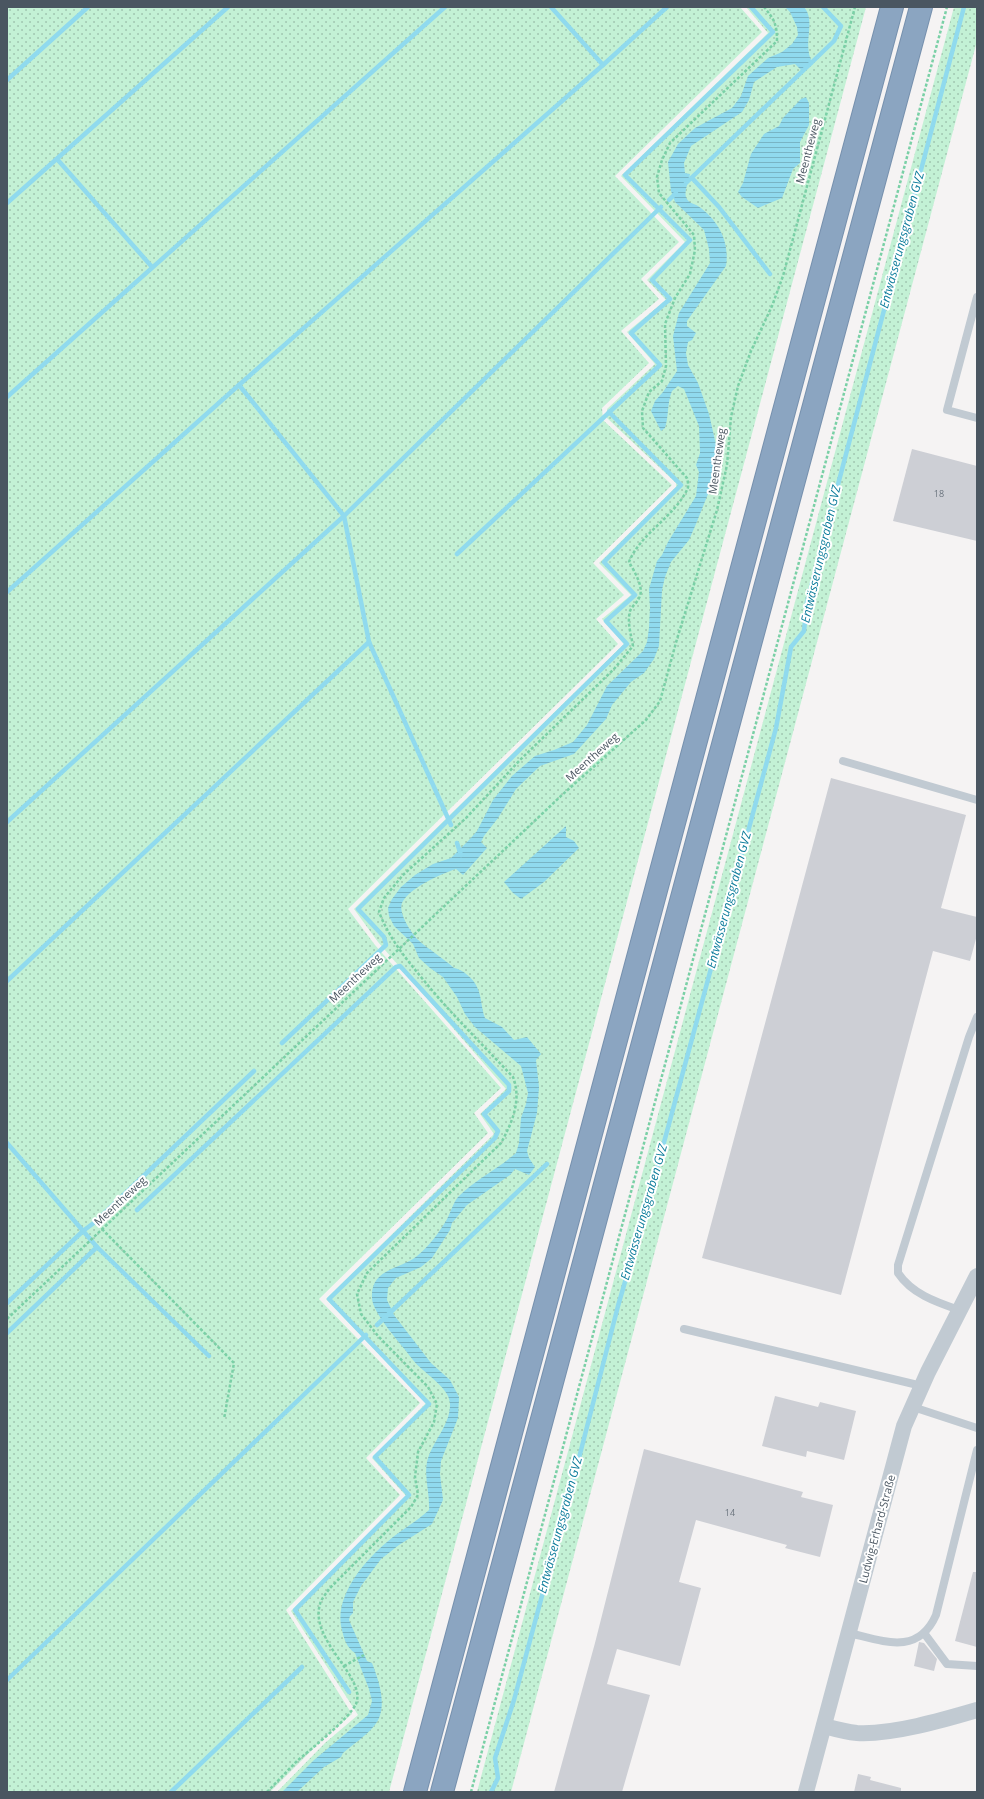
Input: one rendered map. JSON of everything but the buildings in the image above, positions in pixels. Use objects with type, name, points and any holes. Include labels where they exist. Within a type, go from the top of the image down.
[{"type":"highway","points":[[415,1792],[892,7]]},
{"type":"highway","points":[[442,1792],[921,7]]},
{"type":"street","name":"Ludwig-Erhard-Straße","points":[[806,1792],[904,1426],[922,1386],[977,1276]]},
{"type":"street","points":[[824,1726],[856,1733],[882,1732],[949,1718],[977,1710]]},
{"type":"lane","points":[[977,297],[947,410],[977,418]]},
{"type":"lane","points":[[843,761],[977,800]]},
{"type":"lane","points":[[960,1310],[934,1301],[909,1287],[898,1272],[898,1265],[969,1037],[977,1017]]},
{"type":"lane","points":[[684,1329],[922,1386]]},
{"type":"lane","points":[[912,1407],[977,1428]]},
{"type":"lane","points":[[849,1633],[899,1643],[912,1640],[929,1629],[936,1615],[977,1450]]},
{"type":"lane","points":[[924,1633],[947,1664],[977,1666]]},
{"type":"path","points":[[267,1792],[296,1762],[342,1721],[356,1704],[358,1696],[350,1675],[327,1643],[318,1621],[320,1604],[329,1589],[411,1507],[418,1495],[415,1477],[418,1452],[434,1422],[437,1404],[428,1387],[378,1336],[361,1314],[357,1294],[367,1273],[501,1143],[510,1127],[517,1103],[516,1084],[513,1077],[448,1010],[398,949],[379,912],[384,898],[404,875],[466,818],[520,760],[614,669],[633,646],[629,626],[630,610],[640,597],[640,590],[637,577],[629,562],[633,552],[675,507],[688,489],[687,478],[643,428],[642,411],[649,392],[662,381],[666,366],[665,324],[675,298],[690,274],[695,250],[694,235],[659,193],[657,178],[662,160],[670,143],[777,41],[777,27],[772,16],[764,7]]},
{"type":"path","name":"Meentheweg","points":[[7,1318],[595,764],[646,720],[660,701],[677,639],[717,510],[727,466],[731,417],[738,386],[751,351],[772,306],[783,276],[855,7]]},
{"type":"path","points":[[472,1792],[947,7]]},
{"type":"path","points":[[102,1229],[234,1363],[224,1419]]},
{"type":"path","points":[[344,1666],[364,1655]]},
{"type":"green space","points":[[7,7],[740,7],[762,32],[615,176],[679,242],[641,279],[659,299],[621,331],[649,363],[602,408],[603,420],[672,485],[593,563],[624,595],[596,619],[618,644],[348,909],[375,945],[501,1088],[474,1113],[488,1133],[319,1299],[420,1403],[366,1458],[400,1495],[286,1610],[352,1714],[322,1740],[270,1792],[7,1792]]},
{"type":"green space","points":[[746,7],[866,7],[389,1792],[277,1792],[325,1743],[358,1715],[291,1611],[406,1496],[372,1458],[426,1403],[326,1299],[494,1134],[480,1114],[506,1089],[378,942],[354,909],[624,644],[602,619],[631,595],[599,563],[676,487],[676,483],[607,418],[607,409],[655,364],[627,332],[666,300],[647,280],[685,242],[621,176],[768,33]]},
{"type":"green space","points":[[954,7],[977,7],[977,41],[511,1792],[477,1792]]},
{"type":"water","points":[[785,7],[804,7],[808,13],[808,49],[813,64],[803,72],[795,64],[777,67],[754,82],[749,100],[742,112],[691,146],[684,163],[685,173],[690,174],[686,192],[687,199],[689,202],[698,206],[705,212],[717,225],[724,240],[727,257],[726,266],[687,321],[687,326],[696,333],[692,340],[688,342],[686,353],[688,365],[698,383],[709,414],[716,445],[715,462],[708,494],[696,524],[689,540],[671,562],[665,577],[662,590],[659,646],[654,659],[644,673],[631,682],[612,705],[606,719],[574,754],[540,766],[516,789],[481,842],[487,848],[463,875],[456,869],[442,874],[411,892],[402,903],[401,907],[403,917],[417,939],[454,968],[464,972],[471,978],[479,991],[485,1018],[502,1027],[514,1040],[527,1037],[541,1054],[536,1060],[539,1087],[537,1113],[527,1151],[529,1158],[535,1167],[529,1175],[515,1169],[510,1175],[467,1205],[452,1223],[450,1230],[432,1258],[421,1267],[396,1278],[388,1288],[387,1300],[394,1315],[431,1363],[450,1380],[459,1397],[458,1418],[441,1461],[440,1474],[443,1500],[432,1524],[399,1545],[381,1559],[361,1586],[353,1602],[353,1613],[349,1620],[367,1661],[372,1663],[380,1686],[382,1703],[379,1719],[371,1730],[343,1753],[341,1757],[324,1767],[297,1792],[282,1792],[314,1760],[368,1715],[372,1701],[355,1653],[348,1646],[344,1637],[340,1618],[342,1605],[352,1581],[369,1559],[387,1542],[429,1510],[426,1474],[427,1462],[429,1454],[448,1419],[450,1411],[450,1403],[445,1391],[417,1365],[382,1321],[373,1304],[373,1288],[381,1275],[417,1256],[433,1240],[443,1226],[458,1197],[516,1153],[519,1143],[521,1118],[528,1093],[521,1066],[475,1027],[465,1014],[457,997],[443,977],[419,958],[413,944],[394,926],[389,916],[388,908],[392,899],[401,887],[415,875],[433,864],[451,858],[470,839],[477,831],[493,800],[512,776],[535,756],[573,742],[587,725],[607,686],[643,651],[647,642],[650,608],[649,589],[657,561],[662,555],[668,542],[696,496],[699,472],[696,465],[700,453],[699,426],[684,389],[678,386],[672,391],[669,400],[665,428],[661,431],[651,411],[655,401],[677,371],[673,336],[679,313],[710,263],[709,249],[704,230],[675,202],[671,191],[668,162],[678,144],[695,128],[732,108],[741,96],[748,76],[768,58],[782,52],[792,44],[798,35],[797,27],[790,12]]},
{"type":"water","points":[[806,97],[809,103],[809,125],[800,142],[800,163],[793,169],[782,198],[758,208],[742,197],[738,192],[743,183],[751,154],[764,134],[779,126],[783,118],[801,99]]},
{"type":"water","points":[[566,826],[566,837],[574,841],[579,848],[544,882],[521,899],[513,893],[504,882]]},
{"type":"waterway","points":[[7,80],[88,7]]},
{"type":"waterway","points":[[7,203],[228,7]]},
{"type":"waterway","points":[[7,397],[445,7]]},
{"type":"waterway","points":[[551,7],[603,65]]},
{"type":"waterway","points":[[239,385],[667,7]]},
{"type":"waterway","points":[[457,554],[660,365],[631,333],[670,299],[652,280],[690,240],[625,175],[773,32],[751,7]]},
{"type":"waterway","points":[[686,183],[834,41],[841,26],[823,7]]},
{"type":"waterway","name":"Entwässerungsgraben GVZ","points":[[491,1792],[498,1778],[495,1758],[514,1700],[618,1306],[643,1220],[776,728],[791,647],[804,631],[807,602],[964,7]]},
{"type":"waterway","points":[[57,159],[152,267]]},
{"type":"waterway","points":[[692,178],[719,207],[770,274]]},
{"type":"waterway","points":[[669,200],[676,193]]},
{"type":"waterway","points":[[7,822],[344,516],[661,207]]},
{"type":"waterway","points":[[7,592],[239,385],[344,516],[369,642],[451,825]]},
{"type":"waterway","points":[[282,1043],[386,945],[384,937],[358,909],[627,644],[606,621],[635,595],[604,562],[681,485],[609,412]]},
{"type":"waterway","points":[[7,981],[369,642]]},
{"type":"waterway","points":[[457,843],[461,855]]},
{"type":"waterway","points":[[137,1210],[396,967],[400,966],[509,1085],[509,1091],[484,1114],[498,1131],[495,1138],[329,1299],[429,1404],[375,1457],[409,1495],[295,1610],[349,1692]]},
{"type":"waterway","points":[[7,1303],[83,1231],[95,1222],[254,1071]]},
{"type":"waterway","points":[[7,1143],[97,1247],[209,1356]]},
{"type":"waterway","points":[[377,1325],[547,1164]]},
{"type":"waterway","points":[[7,1333],[97,1247]]},
{"type":"waterway","points":[[7,1680],[366,1335]]},
{"type":"waterway","points":[[171,1792],[302,1667]]}]
